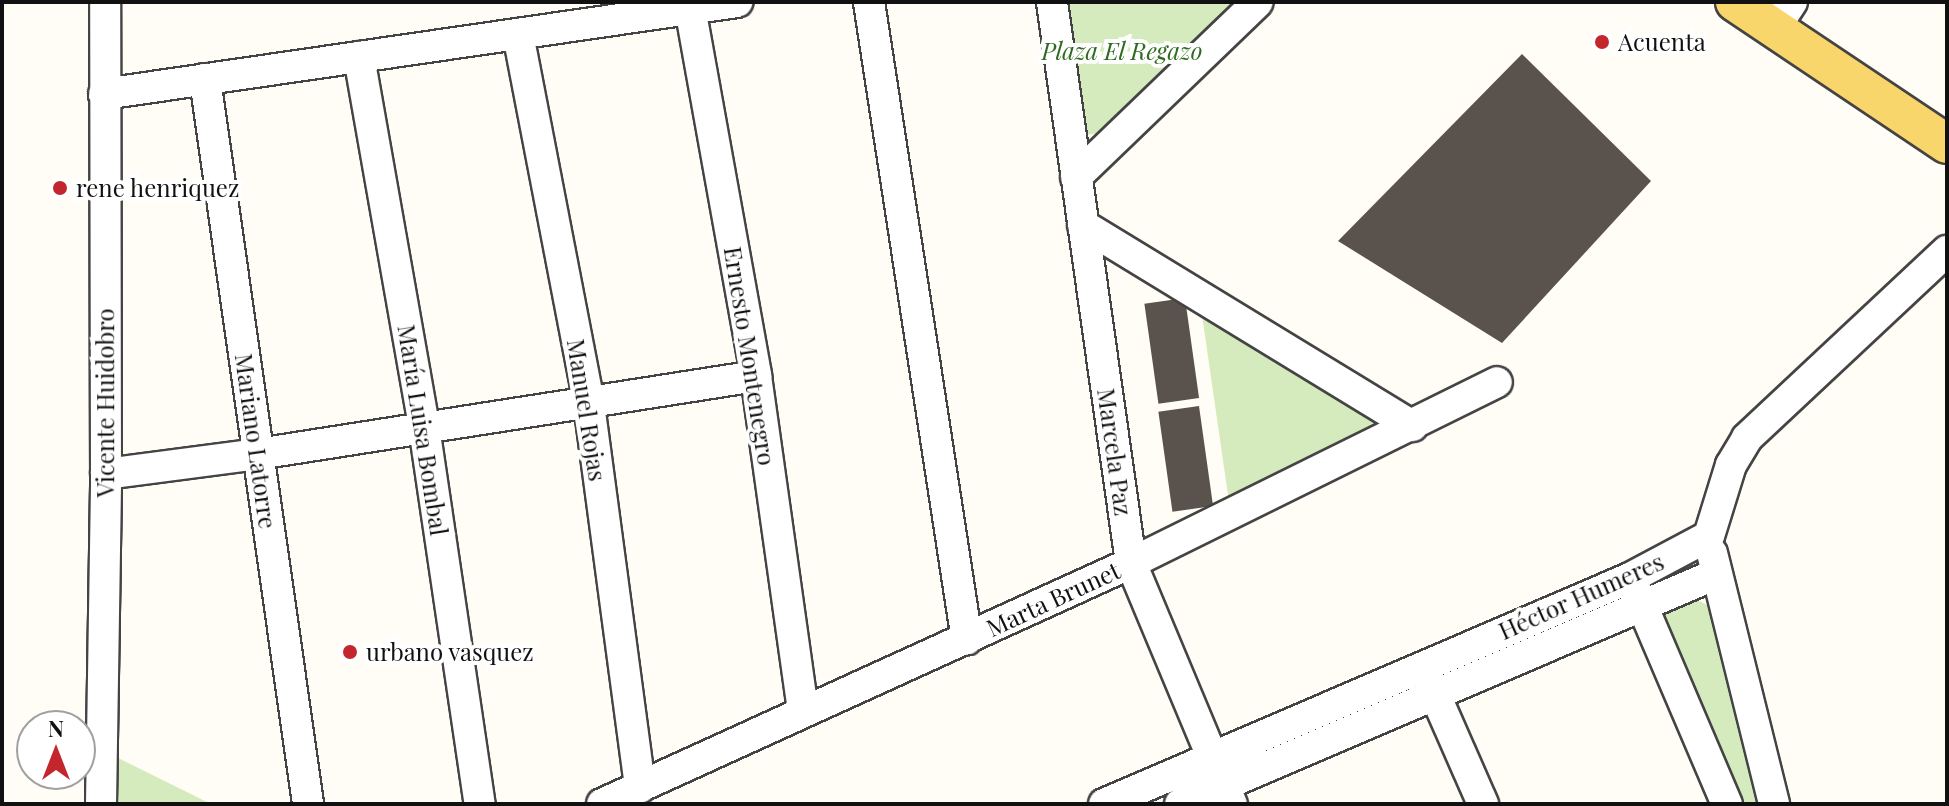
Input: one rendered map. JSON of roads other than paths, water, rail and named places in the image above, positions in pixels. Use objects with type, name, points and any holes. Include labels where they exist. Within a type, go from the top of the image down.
[{"type":"main road","points":[[1735,2],[1784,15],[1947,144]]},
{"type":"street","name":"Vicente Huidobro","points":[[101,804],[106,474],[105,2]]},
{"type":"street","points":[[104,94],[518,34],[690,5],[737,2]]},
{"type":"street","points":[[869,2],[967,640]]},
{"type":"street","name":"Marcela Paz","points":[[1052,2],[1131,563],[1228,794]]},
{"type":"street","points":[[1076,177],[1258,2]]},
{"type":"street","name":"Ernesto Montenegro","points":[[690,5],[756,376],[803,712]]},
{"type":"street","name":"Manuel Rojas","points":[[518,34],[589,404],[640,788]]},
{"type":"street","name":"María Luisa Bombal","points":[[359,57],[424,427],[480,804]]},
{"type":"street","name":"Mariano Latorre","points":[[205,79],[308,804]]},
{"type":"street","points":[[1083,225],[1412,426]]},
{"type":"street","points":[[1774,804],[1709,536],[1731,465],[1747,438],[1947,251]]},
{"type":"street","points":[[106,474],[258,454],[756,376]]},
{"type":"street","name":"Marta Brunet","points":[[602,804],[1131,563],[1497,382]]},
{"type":"street","name":"Héctor Humeres","points":[[1104,804],[1630,578],[1709,536]]},
{"type":"street","name":"Héctor Humeres","points":[[1180,804],[1228,794],[1434,692],[1644,607],[1716,574]]},
{"type":"street","points":[[1630,578],[1727,804]]},
{"type":"street","points":[[1422,665],[1483,804]]},
{"type":"place","name":"Acuenta","points":[[1602,42]]},
{"type":"place","name":"rene henriquez","points":[[60,188]]},
{"type":"place","name":"urbano vasquez","points":[[350,652]]},
{"type":"park label","name":"Plaza El Regazo","points":[[1122,51]]}]
